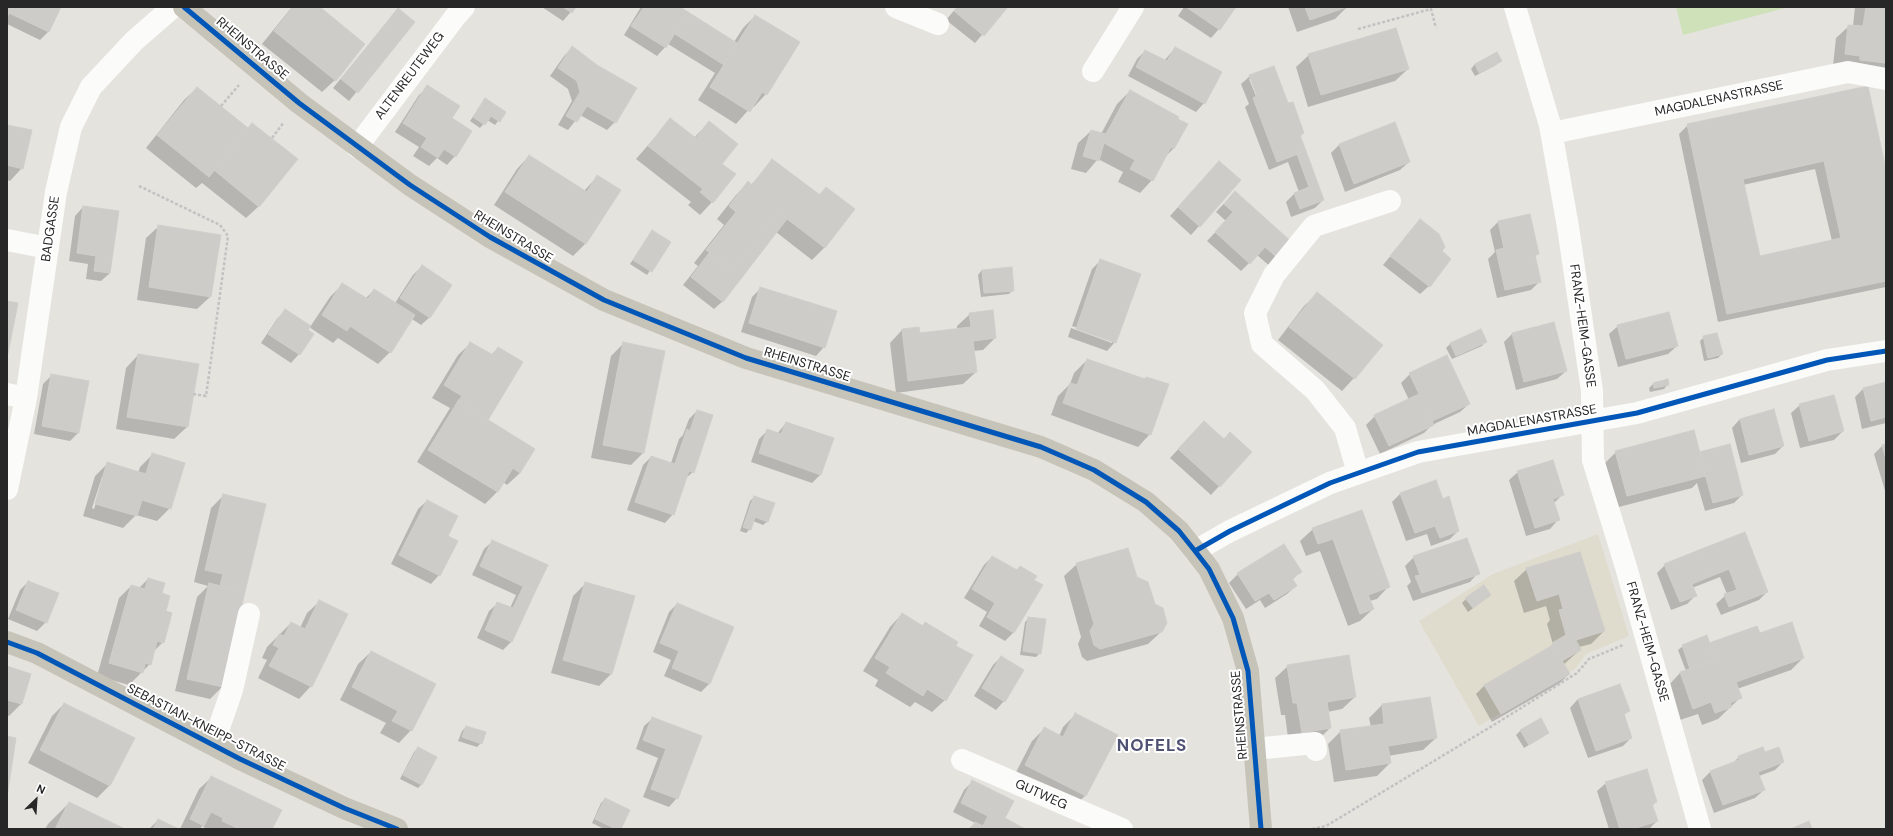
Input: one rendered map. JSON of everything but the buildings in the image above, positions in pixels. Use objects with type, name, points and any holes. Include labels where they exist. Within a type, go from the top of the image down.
[{"type":"main road","name":"RHEINSTRASSE","points":[[184,7],[299,103],[410,185],[490,237],[604,300],[746,358],[1041,447],[1094,470],[1146,502],[1179,531],[1209,569],[1233,618],[1248,671],[1261,829]]},
{"type":"main road","name":"SEBASTIAN-KNEIPP-STRASSE","points":[[7,642],[37,653],[213,745],[344,808],[397,829]]},
{"type":"street","name":"BADGASSE","points":[[7,489],[16,396],[48,248],[56,192],[70,130],[92,87],[134,41],[173,7]]},
{"type":"street","name":"ALTENREUTEWEG","points":[[357,147],[455,16],[464,7]]},
{"type":"street","points":[[896,7],[938,24]]},
{"type":"street","points":[[1093,71],[1133,7]]},
{"type":"street","name":"FRANZ-HEIM-GASSE","points":[[1515,7],[1552,133],[1568,227],[1592,391],[1593,460],[1646,636],[1700,829]]},
{"type":"street","name":"MAGDALENASTRASSE","points":[[1552,133],[1848,72],[1886,79]]},
{"type":"street","points":[[1358,473],[1345,428],[1315,390],[1262,344],[1255,313],[1274,275],[1314,226],[1390,201]]},
{"type":"street","points":[[7,240],[48,248]]},
{"type":"street","name":"MAGDALENASTRASSE","points":[[1195,551],[1244,524],[1330,483],[1418,452],[1650,410],[1827,360],[1886,351]]},
{"type":"street","points":[[213,745],[232,690],[249,614]]},
{"type":"street","points":[[1254,749],[1320,745]]},
{"type":"street","name":"GUTWEG","points":[[962,760],[1122,829]]},
{"type":"path","points":[[1358,29],[1431,8],[1436,28]]},
{"type":"path","points":[[139,186],[220,225],[228,236],[206,396],[193,394]]},
{"type":"path","points":[[1312,829],[1326,826],[1498,723],[1577,673],[1589,659],[1646,636]]},
{"type":"shaded area","points":[[1598,534],[1629,636],[1586,654],[1575,669],[1479,726],[1419,621],[1493,574]]},
{"type":"green space","points":[[1676,7],[1789,7],[1683,35]]},
{"type":"cycle path","points":[[184,7],[299,103],[410,185],[490,237],[604,300],[746,358],[1041,447],[1094,470],[1146,502],[1179,531],[1209,569],[1233,618],[1248,671],[1261,829]]},
{"type":"cycle path","points":[[1195,551],[1230,531],[1330,483],[1418,452],[1637,413],[1827,360],[1886,351]]},
{"type":"cycle path","points":[[7,642],[37,653],[240,759],[344,808],[397,829]]},
{"type":"district","name":"NOFELS","points":[[1152,747]]}]
